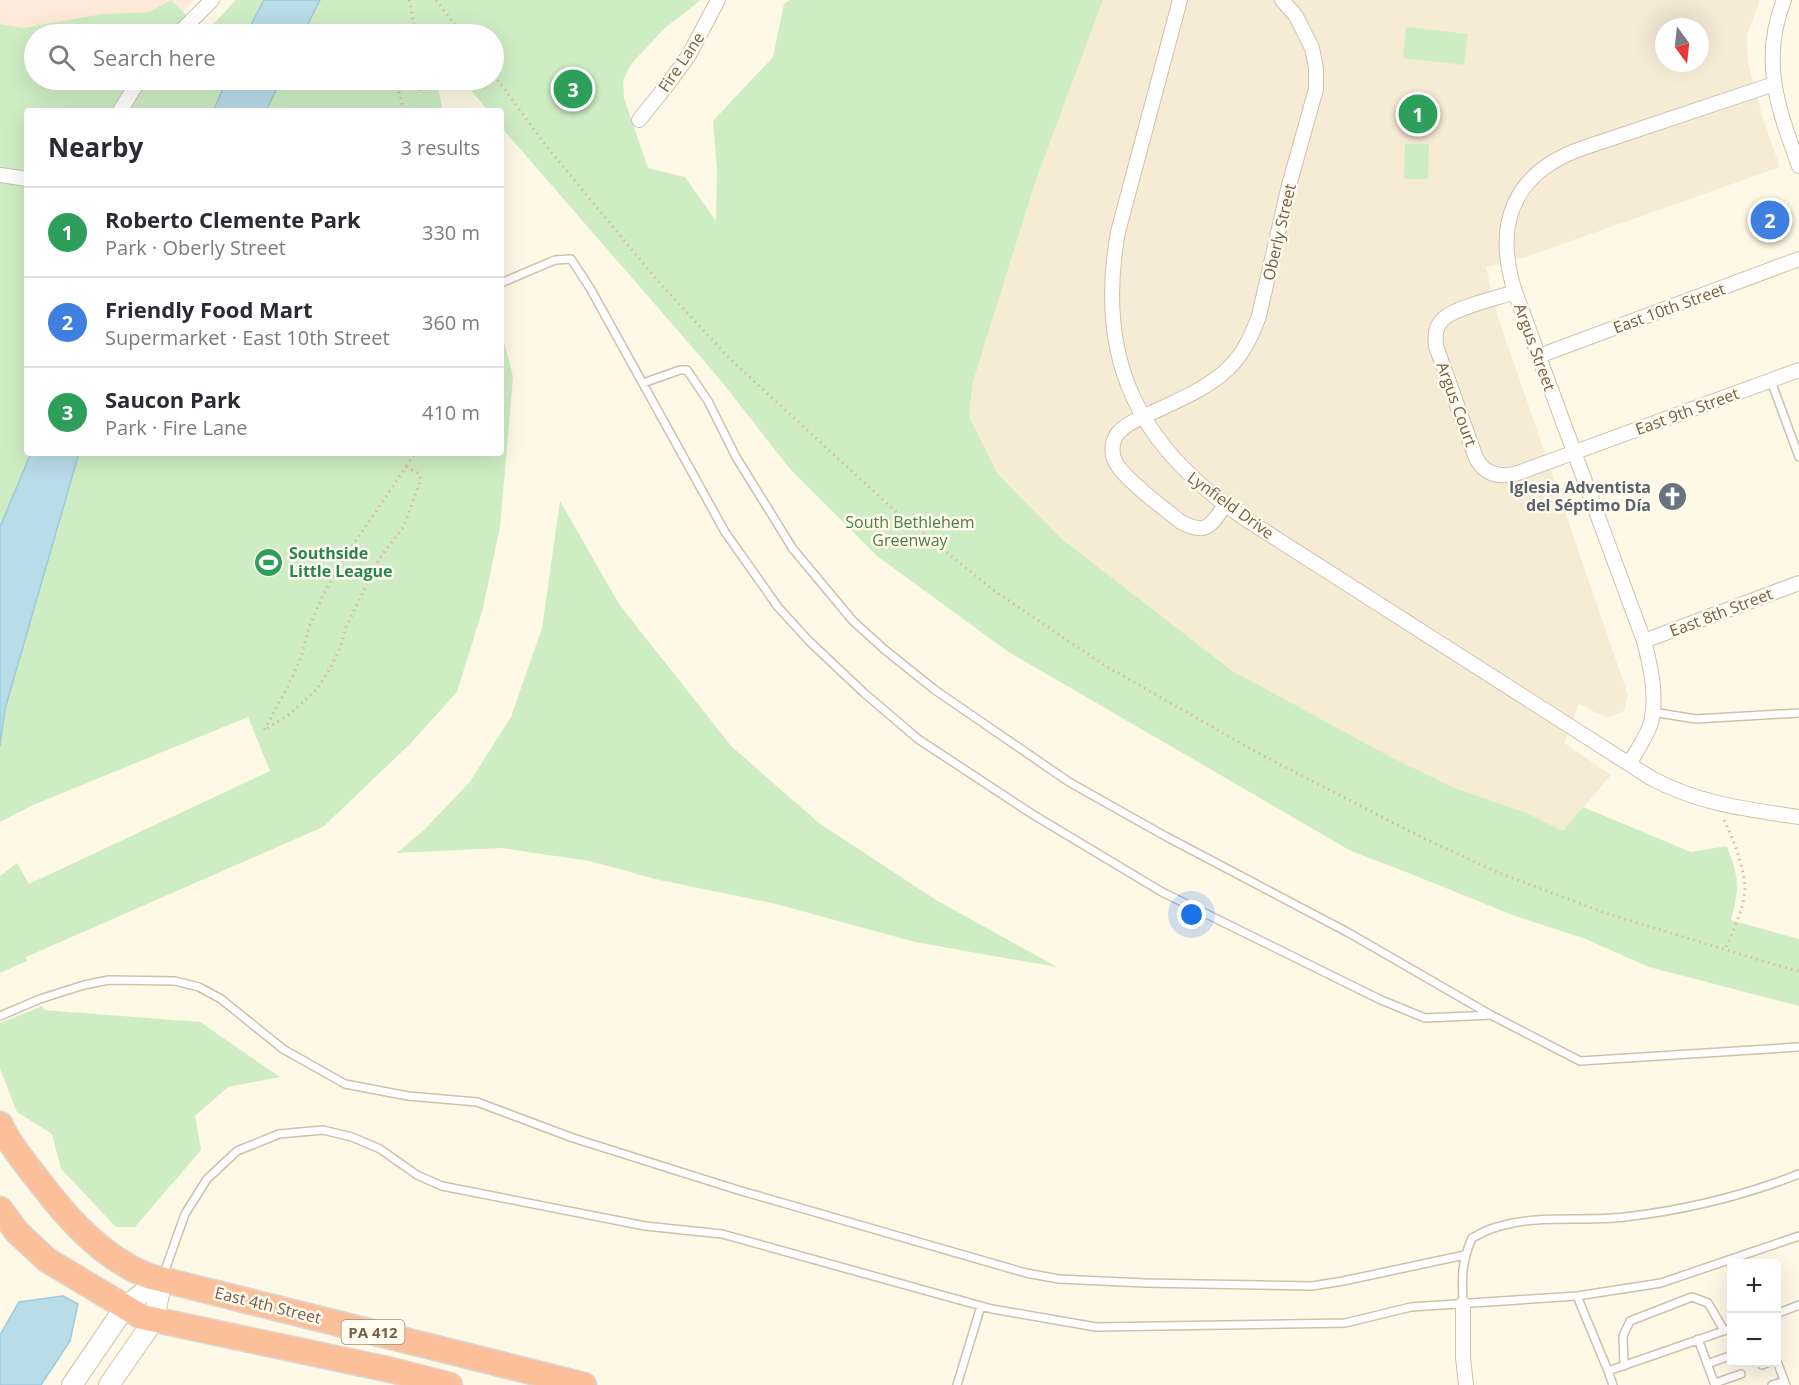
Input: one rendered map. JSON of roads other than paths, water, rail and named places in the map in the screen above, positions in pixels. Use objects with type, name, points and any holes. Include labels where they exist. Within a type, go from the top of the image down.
[{"type":"highway","name":"PA 412","points":[[0,1124],[22,1161],[68,1217],[106,1253],[119,1262],[148,1276],[162,1278]]},
{"type":"highway","name":"PA 412","points":[[0,1209],[17,1232],[47,1260],[142,1317],[391,1370],[450,1385]]},
{"type":"highway","name":"East 4th Street","points":[[162,1278],[584,1385]]},
{"type":"street","points":[[188,24],[212,0]]},
{"type":"street","name":"Fire Lane","points":[[639,120],[689,55],[718,0]]},
{"type":"street","name":"Lynfield Drive","points":[[1180,0],[1118,232],[1112,271],[1113,322],[1118,353],[1128,387],[1143,417],[1163,447],[1199,485],[1225,505],[1634,766],[1677,791],[1722,804],[1799,817]]},
{"type":"street","name":"Oberly Street","points":[[1225,505],[1211,525],[1206,528],[1193,528],[1181,522],[1123,473],[1115,461],[1112,448],[1117,435],[1124,428],[1198,391],[1223,374],[1248,344],[1259,316],[1288,189],[1316,89],[1316,68],[1312,48],[1296,16],[1282,0]]},
{"type":"street","points":[[1784,0],[1778,16],[1773,46],[1774,84],[1778,107],[1799,166]]},
{"type":"street","name":"Argus Street","points":[[1634,766],[1652,712],[1652,682],[1644,641],[1515,292],[1506,259],[1510,216],[1517,197],[1523,189],[1545,166],[1567,154],[1774,84]]},
{"type":"street","points":[[122,108],[133,90]]},
{"type":"street","points":[[0,175],[24,179]]},
{"type":"street","name":"East 10th Street","points":[[1539,356],[1799,259]]},
{"type":"street","name":"Argus Court","points":[[1515,292],[1449,315],[1439,324],[1435,334],[1436,346],[1476,458],[1479,464],[1489,472],[1502,476],[1518,473],[1574,453]]},
{"type":"street","name":"East 9th Street","points":[[1574,453],[1799,370]]},
{"type":"street","name":"East 8th Street","points":[[1644,641],[1799,583]]},
{"type":"street","points":[[72,1385],[125,1307],[162,1278]]},
{"type":"street","points":[[109,1385],[154,1320],[162,1278]]},
{"type":"street","points":[[1463,1304],[1463,1357],[1467,1384]]},
{"type":"lane","points":[[504,283],[555,260],[571,259],[590,288],[725,532],[778,607],[809,641],[863,692],[918,739],[1032,814],[1162,891],[1382,1000],[1425,1018],[1491,1016]]},
{"type":"lane","points":[[643,383],[680,370],[687,370],[708,400],[736,457],[792,549],[853,621],[935,690],[1069,782],[1165,836],[1349,933],[1491,1016],[1580,1062],[1799,1047]]},
{"type":"lane","points":[[1771,381],[1799,457]]},
{"type":"lane","points":[[1652,712],[1696,719],[1799,713]]},
{"type":"lane","points":[[0,1016],[40,999],[84,985],[109,980],[175,981],[199,987],[221,999],[283,1048],[345,1084],[408,1096],[477,1102],[573,1138],[738,1190],[1026,1273],[1059,1279],[1312,1286],[1465,1254]]},
{"type":"lane","points":[[162,1278],[185,1214],[207,1179],[237,1151],[279,1134],[323,1130],[352,1137],[380,1149],[417,1175],[442,1186],[645,1226],[722,1233],[981,1306],[1096,1327],[1345,1323],[1411,1307],[1577,1296],[1661,1283],[1727,1263]]},
{"type":"lane","points":[[1463,1304],[1462,1273],[1465,1254],[1472,1238],[1497,1227],[1534,1221],[1624,1218],[1688,1207],[1721,1200],[1799,1174]]},
{"type":"lane","points":[[1741,1259],[1799,1236]]},
{"type":"lane","points":[[1577,1296],[1613,1385]]},
{"type":"lane","points":[[1624,1366],[1623,1336],[1630,1322],[1692,1297],[1708,1303],[1727,1328]]},
{"type":"lane","points":[[1779,1313],[1799,1305]]},
{"type":"lane","points":[[957,1385],[981,1306]]},
{"type":"lane","points":[[1608,1371],[1727,1329]]},
{"type":"lane","points":[[1698,1340],[1715,1384],[1741,1374]]},
{"type":"lane","points":[[1707,1364],[1727,1356]]},
{"type":"lane","points":[[1772,1385],[1785,1383],[1779,1367]]},
{"type":"water","points":[[264,0],[320,0],[308,24],[251,24]]},
{"type":"water","points":[[222,90],[276,90],[267,108],[214,108]]},
{"type":"water","points":[[30,456],[78,456],[5,709],[0,746],[0,527]]},
{"type":"water","points":[[63,1296],[78,1304],[70,1341],[41,1385],[0,1385],[0,1335],[19,1302]]},
{"type":"place","name":"Saucon Park","points":[[573,89]]},
{"type":"place","name":"Roberto Clemente Park","points":[[1418,114]]},
{"type":"place","name":"Friendly Food Mart","points":[[1770,220]]},
{"type":"place","name":"Iglesia Adventista del Séptimo Día","points":[[1672,496]]},
{"type":"place","name":"Southside Little League","points":[[268,562]]},
{"type":"park label","name":"South Bethlehem Greenway","points":[[910,531]]}]
